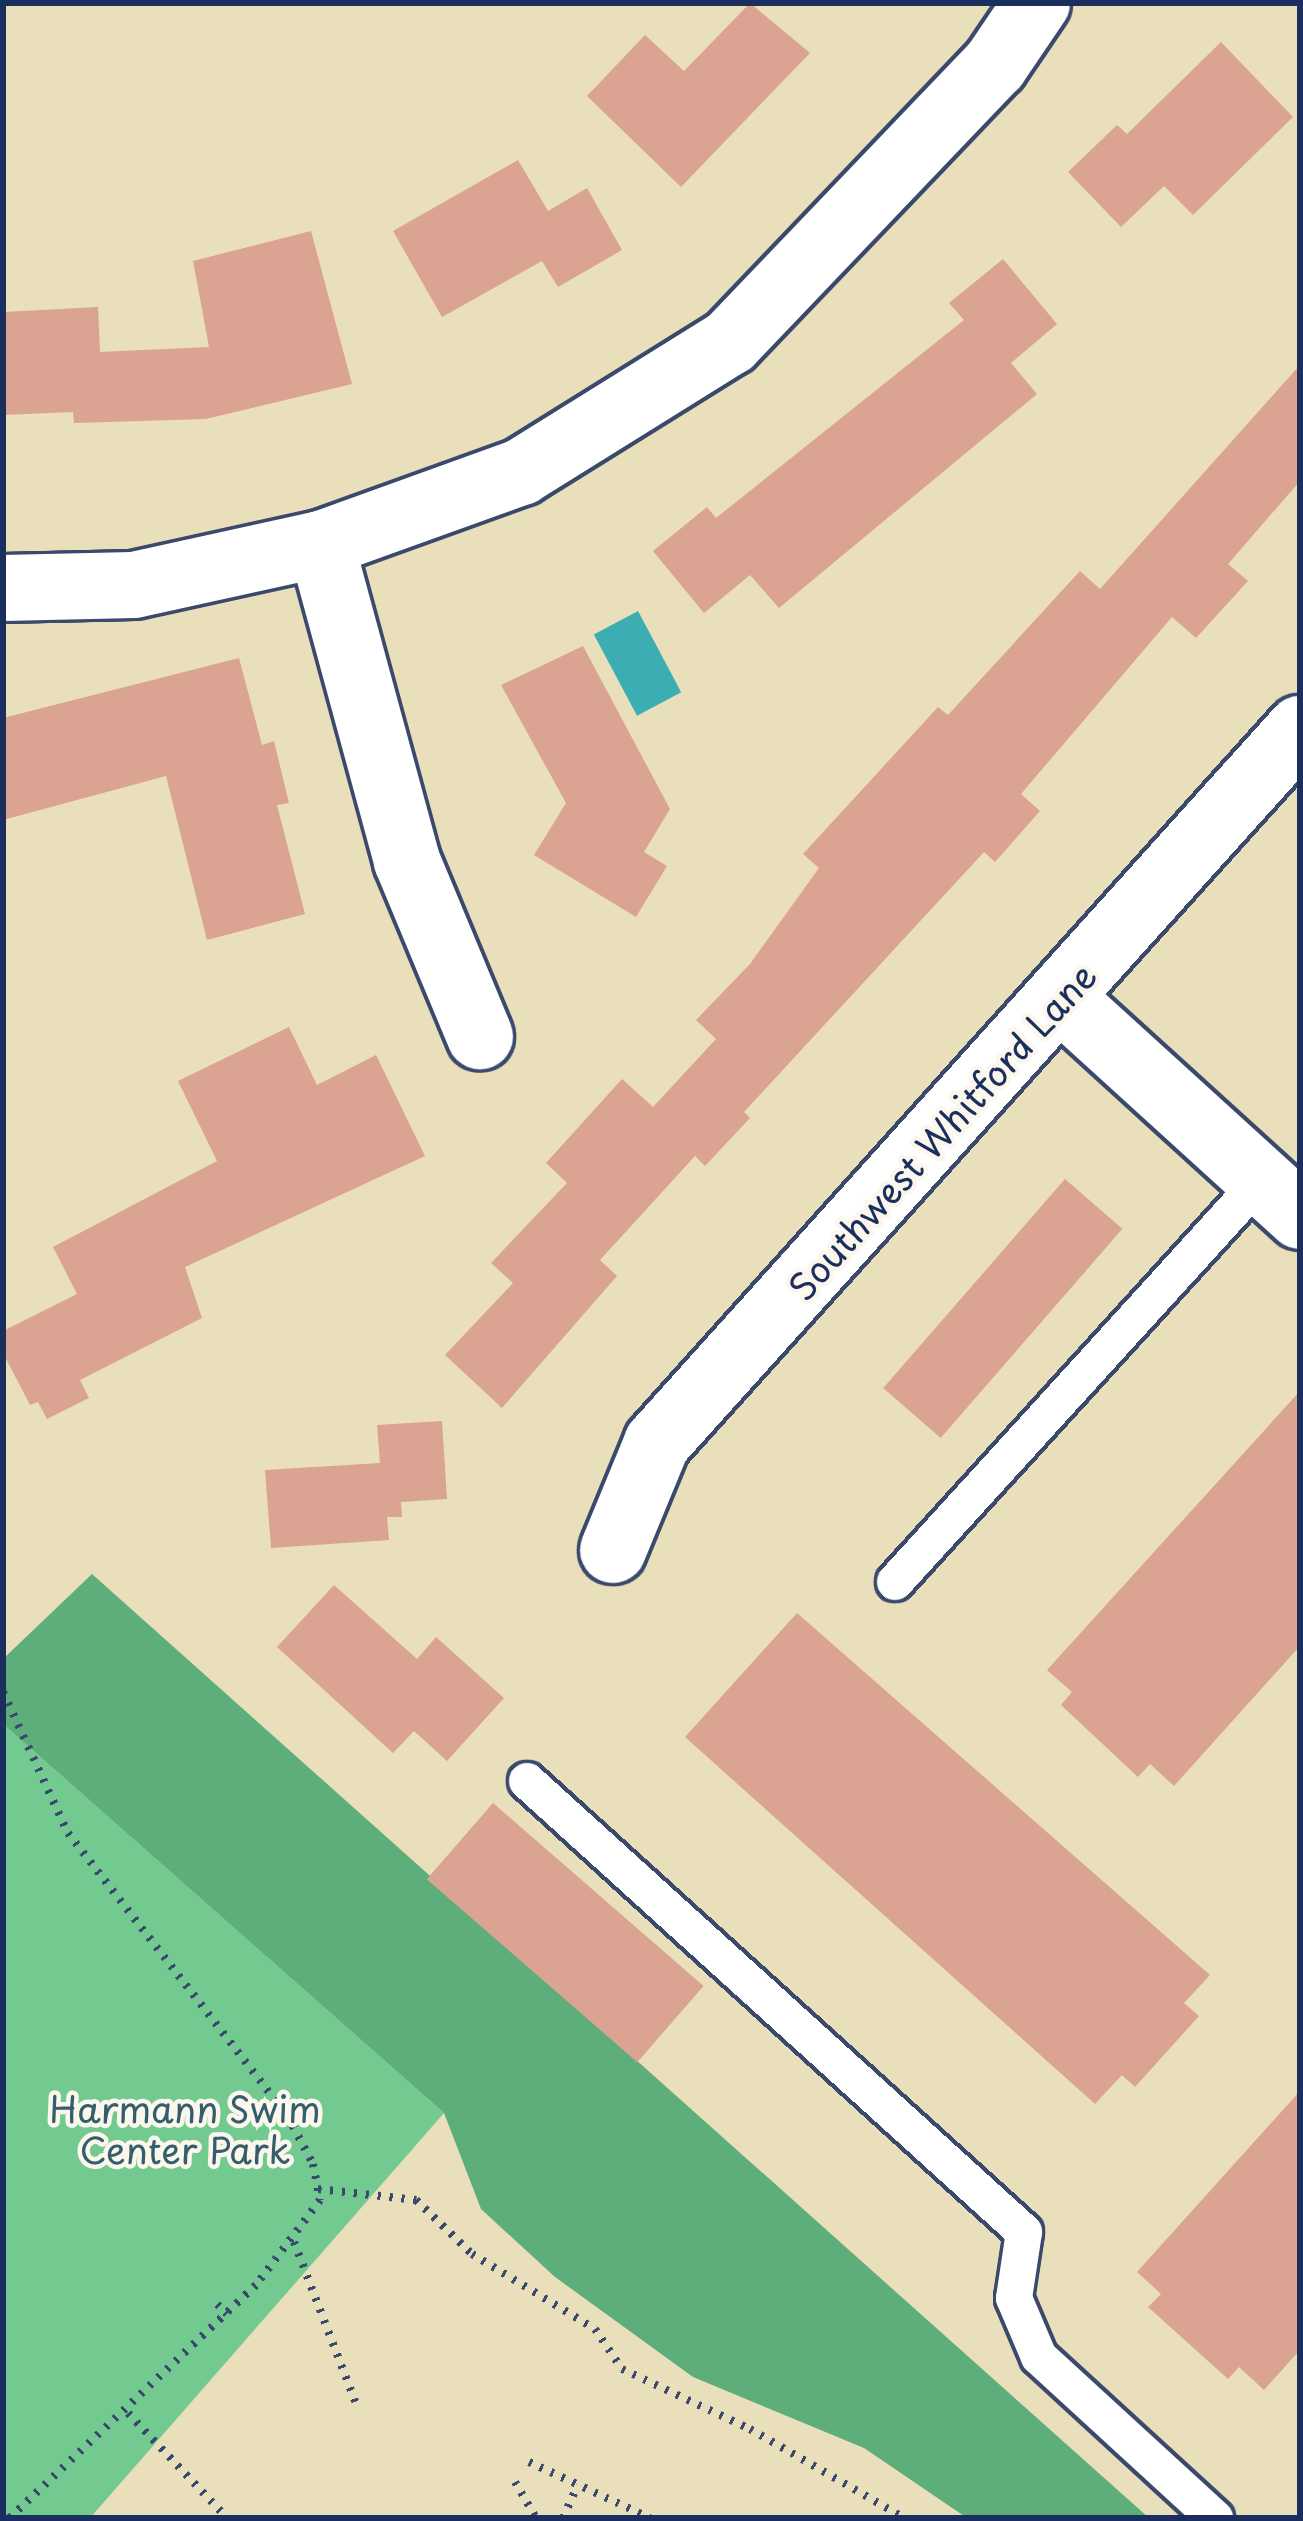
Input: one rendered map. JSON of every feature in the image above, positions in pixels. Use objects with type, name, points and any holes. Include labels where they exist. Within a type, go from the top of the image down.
[{"type":"street","points":[[3,588],[134,585],[321,544],[521,472],[730,342],[995,65],[1037,3]]},
{"type":"street","points":[[321,544],[407,861],[480,1036]]},
{"type":"street","name":"Southwest Whitford Lane","points":[[613,1550],[657,1443],[1063,1000],[1300,729]]},
{"type":"street","points":[[1063,1000],[1281,1198]]},
{"type":"lane","points":[[896,1582],[1281,1198]]},
{"type":"lane","points":[[527,1780],[1024,2232],[1014,2298],[1039,2357],[1215,2518]]},
{"type":"path","points":[[3,1692],[68,1833],[287,2114],[318,2189],[311,2222],[227,2314],[128,2413],[10,2518]]},
{"type":"path","points":[[318,2189],[416,2200],[472,2254],[595,2329],[622,2369],[750,2429],[904,2518]]},
{"type":"path","points":[[294,2242],[357,2406]]},
{"type":"path","points":[[217,2304],[227,2314]]},
{"type":"path","points":[[128,2413],[227,2518]]},
{"type":"path","points":[[529,2462],[650,2518]]},
{"type":"path","points":[[515,2482],[536,2518]]},
{"type":"path","points":[[563,2518],[578,2485]]},
{"type":"green space","points":[[92,1574],[1149,2518],[967,2518],[864,2448],[693,2377],[555,2277],[481,2209],[444,2113],[3,1724],[3,1659]]},
{"type":"green space","name":"Harmann Swim Center Park","points":[[3,1724],[444,2113],[90,2518],[3,2518]]},
{"type":"water","points":[[638,611],[681,692],[637,716],[594,634]]},
{"type":"building","points":[[750,3],[810,53],[681,187],[587,96],[645,35],[684,71]]},
{"type":"building","points":[[1221,42],[1293,117],[1193,215],[1164,186],[1121,227],[1068,172],[1117,125],[1127,134]]},
{"type":"building","points":[[518,160],[548,211],[587,188],[622,250],[558,287],[542,261],[442,317],[393,231]]},
{"type":"building","points":[[311,231],[352,384],[206,419],[74,423],[73,412],[3,415],[3,312],[98,307],[100,352],[209,347],[193,261]]},
{"type":"building","points":[[1003,259],[1057,324],[1011,363],[1037,394],[779,608],[750,575],[704,613],[653,551],[707,507],[716,518],[964,320],[949,303]]},
{"type":"building","points":[[1300,365],[1300,481],[1228,564],[1248,581],[1196,638],[1172,617],[1021,794],[1040,811],[995,862],[984,852],[744,1112],[750,1118],[705,1166],[695,1156],[600,1260],[617,1276],[502,1408],[445,1355],[513,1283],[491,1263],[567,1183],[546,1163],[622,1079],[653,1107],[716,1039],[696,1020],[750,964],[819,868],[803,854],[938,707],[948,715],[1080,571],[1100,589]]},
{"type":"building","points":[[583,646],[670,809],[644,852],[667,866],[636,917],[534,855],[566,803],[501,685]]},
{"type":"building","points":[[239,658],[262,745],[274,741],[289,803],[277,805],[305,914],[207,940],[166,776],[3,820],[3,718]]},
{"type":"building","points":[[289,1027],[317,1085],[376,1055],[425,1156],[185,1267],[202,1318],[80,1380],[89,1398],[47,1419],[38,1402],[30,1405],[3,1353],[3,1331],[77,1294],[53,1247],[217,1161],[178,1081]]},
{"type":"building","points":[[1065,1179],[1122,1229],[941,1438],[883,1388]]},
{"type":"building","points":[[1300,1391],[1300,1646],[1174,1786],[1150,1764],[1138,1777],[1061,1705],[1072,1692],[1047,1670]]},
{"type":"building","points":[[442,1421],[447,1499],[401,1502],[402,1517],[387,1517],[389,1540],[271,1548],[265,1470],[380,1463],[377,1425]]},
{"type":"building","points":[[334,1585],[417,1659],[436,1637],[504,1698],[447,1761],[414,1731],[393,1753],[277,1647]]},
{"type":"building","points":[[797,1613],[1210,1975],[1184,2003],[1199,2016],[1135,2087],[1122,2075],[1095,2104],[685,1737]]},
{"type":"building","points":[[493,1803],[704,1986],[637,2062],[427,1879]]},
{"type":"building","points":[[1300,2091],[1300,2350],[1264,2390],[1239,2367],[1228,2379],[1148,2307],[1161,2294],[1137,2272]]}]
